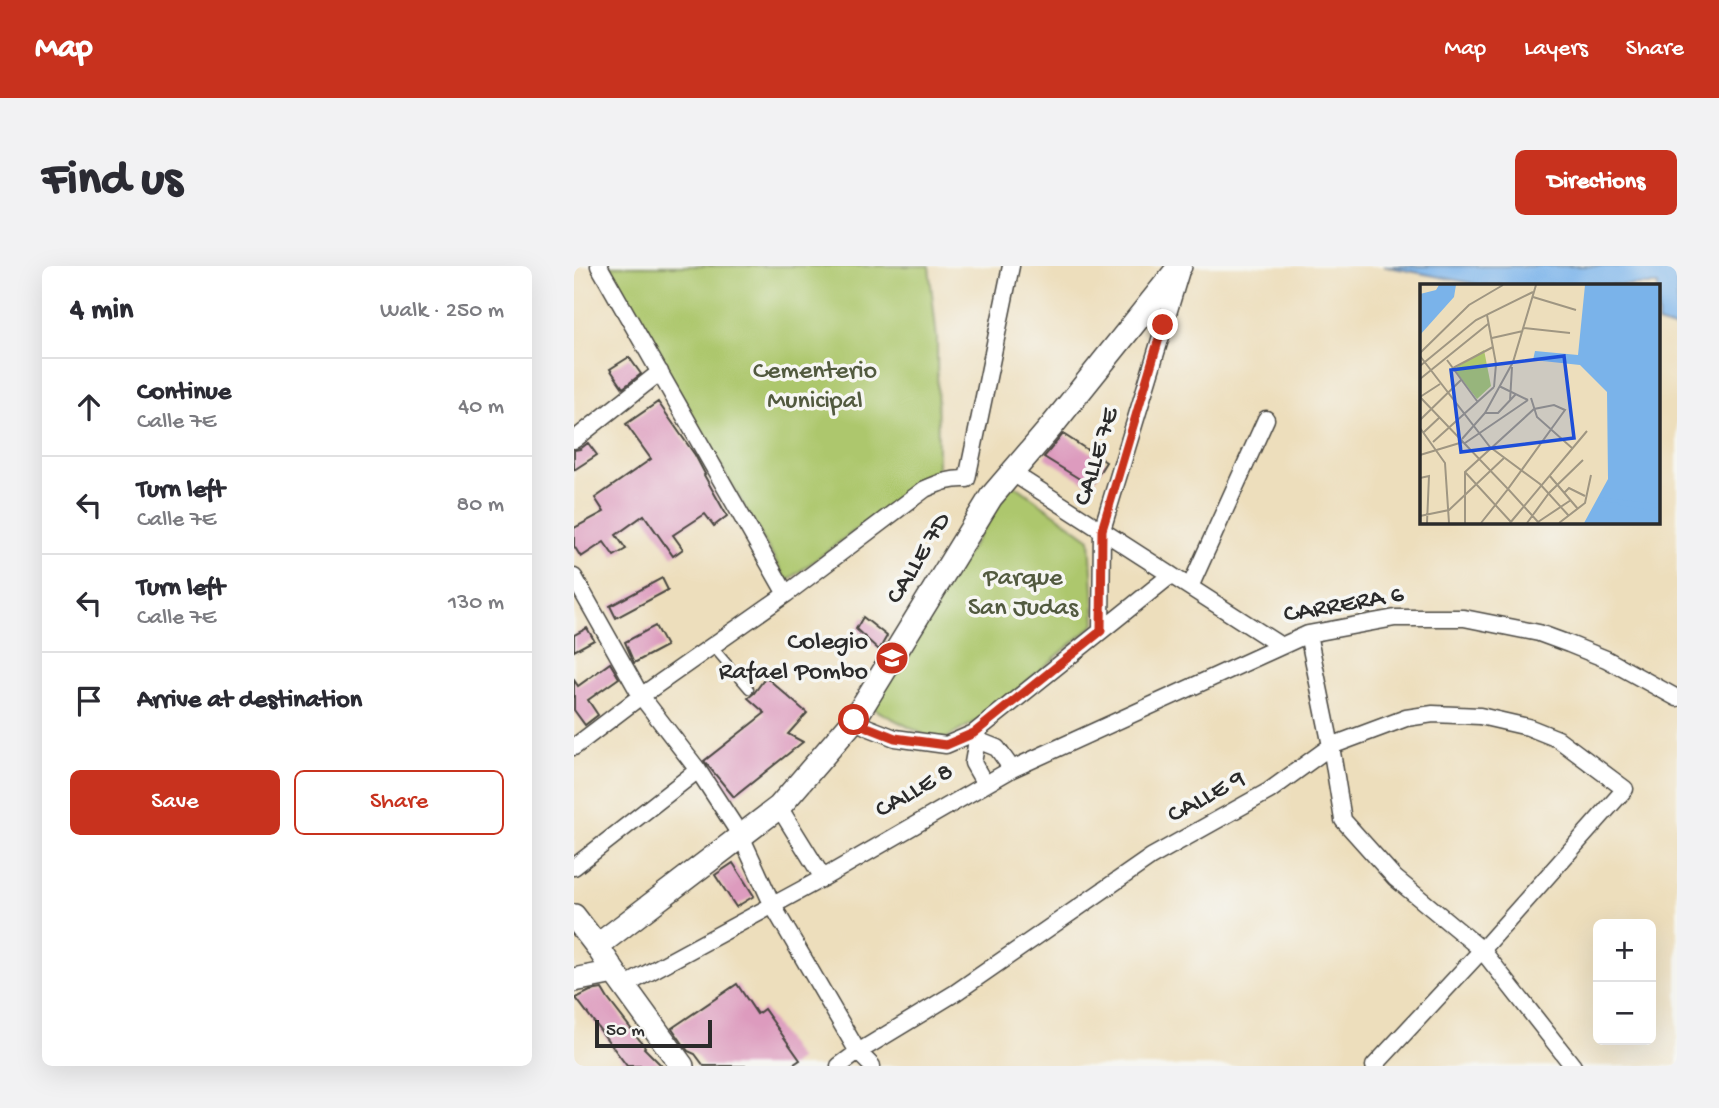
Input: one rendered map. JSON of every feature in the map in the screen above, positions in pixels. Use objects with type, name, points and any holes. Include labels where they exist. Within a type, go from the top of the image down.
[{"type":"main road","name":"CALLE 7D","points":[[597,946],[779,807],[854,720],[991,497],[1051,428],[1181,266]]},
{"type":"main road","points":[[574,916],[682,1066]]},
{"type":"main road","name":"CALLE 8","points":[[574,980],[619,979]]},
{"type":"street","points":[[599,266],[786,594]]},
{"type":"street","points":[[967,479],[1011,266]]},
{"type":"street","name":"CALLE 7E","points":[[1101,631],[1102,530],[1181,266]]},
{"type":"street","points":[[574,440],[660,372]]},
{"type":"street","points":[[1190,587],[1266,419]]},
{"type":"street","name":"CARRERA 6","points":[[1011,472],[1281,646],[1308,634],[1395,618],[1464,618],[1539,633],[1569,644],[1606,659],[1677,698]]},
{"type":"street","points":[[574,747],[641,696],[786,594],[925,489],[957,478],[967,479],[991,497]]},
{"type":"street","points":[[854,720],[895,738],[946,745],[976,736],[1171,575]]},
{"type":"street","points":[[574,577],[641,696],[698,770],[741,836],[773,906],[858,1052],[872,1066]]},
{"type":"street","points":[[1308,634],[1343,820],[1395,878],[1482,950],[1573,1066]]},
{"type":"street","name":"CALLE 8","points":[[619,979],[773,906],[1012,769],[1281,646]]},
{"type":"street","name":"CALLE 9","points":[[839,1066],[956,993],[1151,857],[1269,791],[1331,746],[1406,718],[1433,715],[1480,716],[1528,727],[1558,739],[1625,789],[1482,950]]},
{"type":"street","points":[[976,736],[997,748],[1012,769]]},
{"type":"street","points":[[976,736],[973,763],[985,784]]},
{"type":"street","points":[[574,867],[698,770]]},
{"type":"street","points":[[779,807],[822,878]]},
{"type":"street","points":[[1374,1066],[1482,950]]},
{"type":"lane","points":[[712,646],[748,689]]},
{"type":"green space","name":"Cementerio Municipal","points":[[606,266],[929,266],[937,339],[938,469],[787,581]]},
{"type":"green space","name":"Parque San Judas","points":[[1012,483],[1090,539],[1095,624],[988,714],[945,739],[930,738],[870,707]]},
{"type":"water","points":[[1384,266],[1677,266],[1677,329],[1660,324],[1660,284],[1476,284]]},
{"type":"building","points":[[629,357],[641,374],[623,388],[610,369]]},
{"type":"building","points":[[658,402],[695,455],[727,516],[714,526],[705,514],[673,535],[683,549],[673,556],[644,515],[616,535],[626,549],[614,556],[604,542],[581,557],[574,546],[574,528],[604,512],[595,498],[651,459],[626,424]]},
{"type":"building","points":[[1063,434],[1106,462],[1091,486],[1044,457]]},
{"type":"building","points":[[588,443],[597,455],[574,470],[574,450]]},
{"type":"building","points":[[662,578],[668,590],[616,618],[610,606]]},
{"type":"building","points":[[863,617],[887,636],[879,650],[856,629]]},
{"type":"building","points":[[655,626],[666,646],[634,663],[625,642]]},
{"type":"building","points":[[587,628],[594,640],[574,651],[574,635]]},
{"type":"building","points":[[610,663],[619,678],[588,700],[598,715],[585,725],[574,710],[574,680],[578,686]]},
{"type":"building","points":[[766,677],[807,713],[788,734],[803,742],[734,797],[704,761],[765,713],[748,698]]},
{"type":"building","points":[[733,863],[754,896],[736,907],[715,875]]},
{"type":"building","points":[[737,984],[757,1014],[764,1009],[800,1060],[791,1066],[704,1066],[695,1054],[688,1051],[672,1028]]},
{"type":"building","points":[[602,989],[644,1048],[662,1066],[627,1066],[576,998]]},
{"type":"place","name":"Colegio Rafael Pombo","points":[[892,658]]},
{"type":"route","points":[[854,720],[895,738],[946,745],[974,733],[1101,631],[1102,530],[1163,325]]}]
